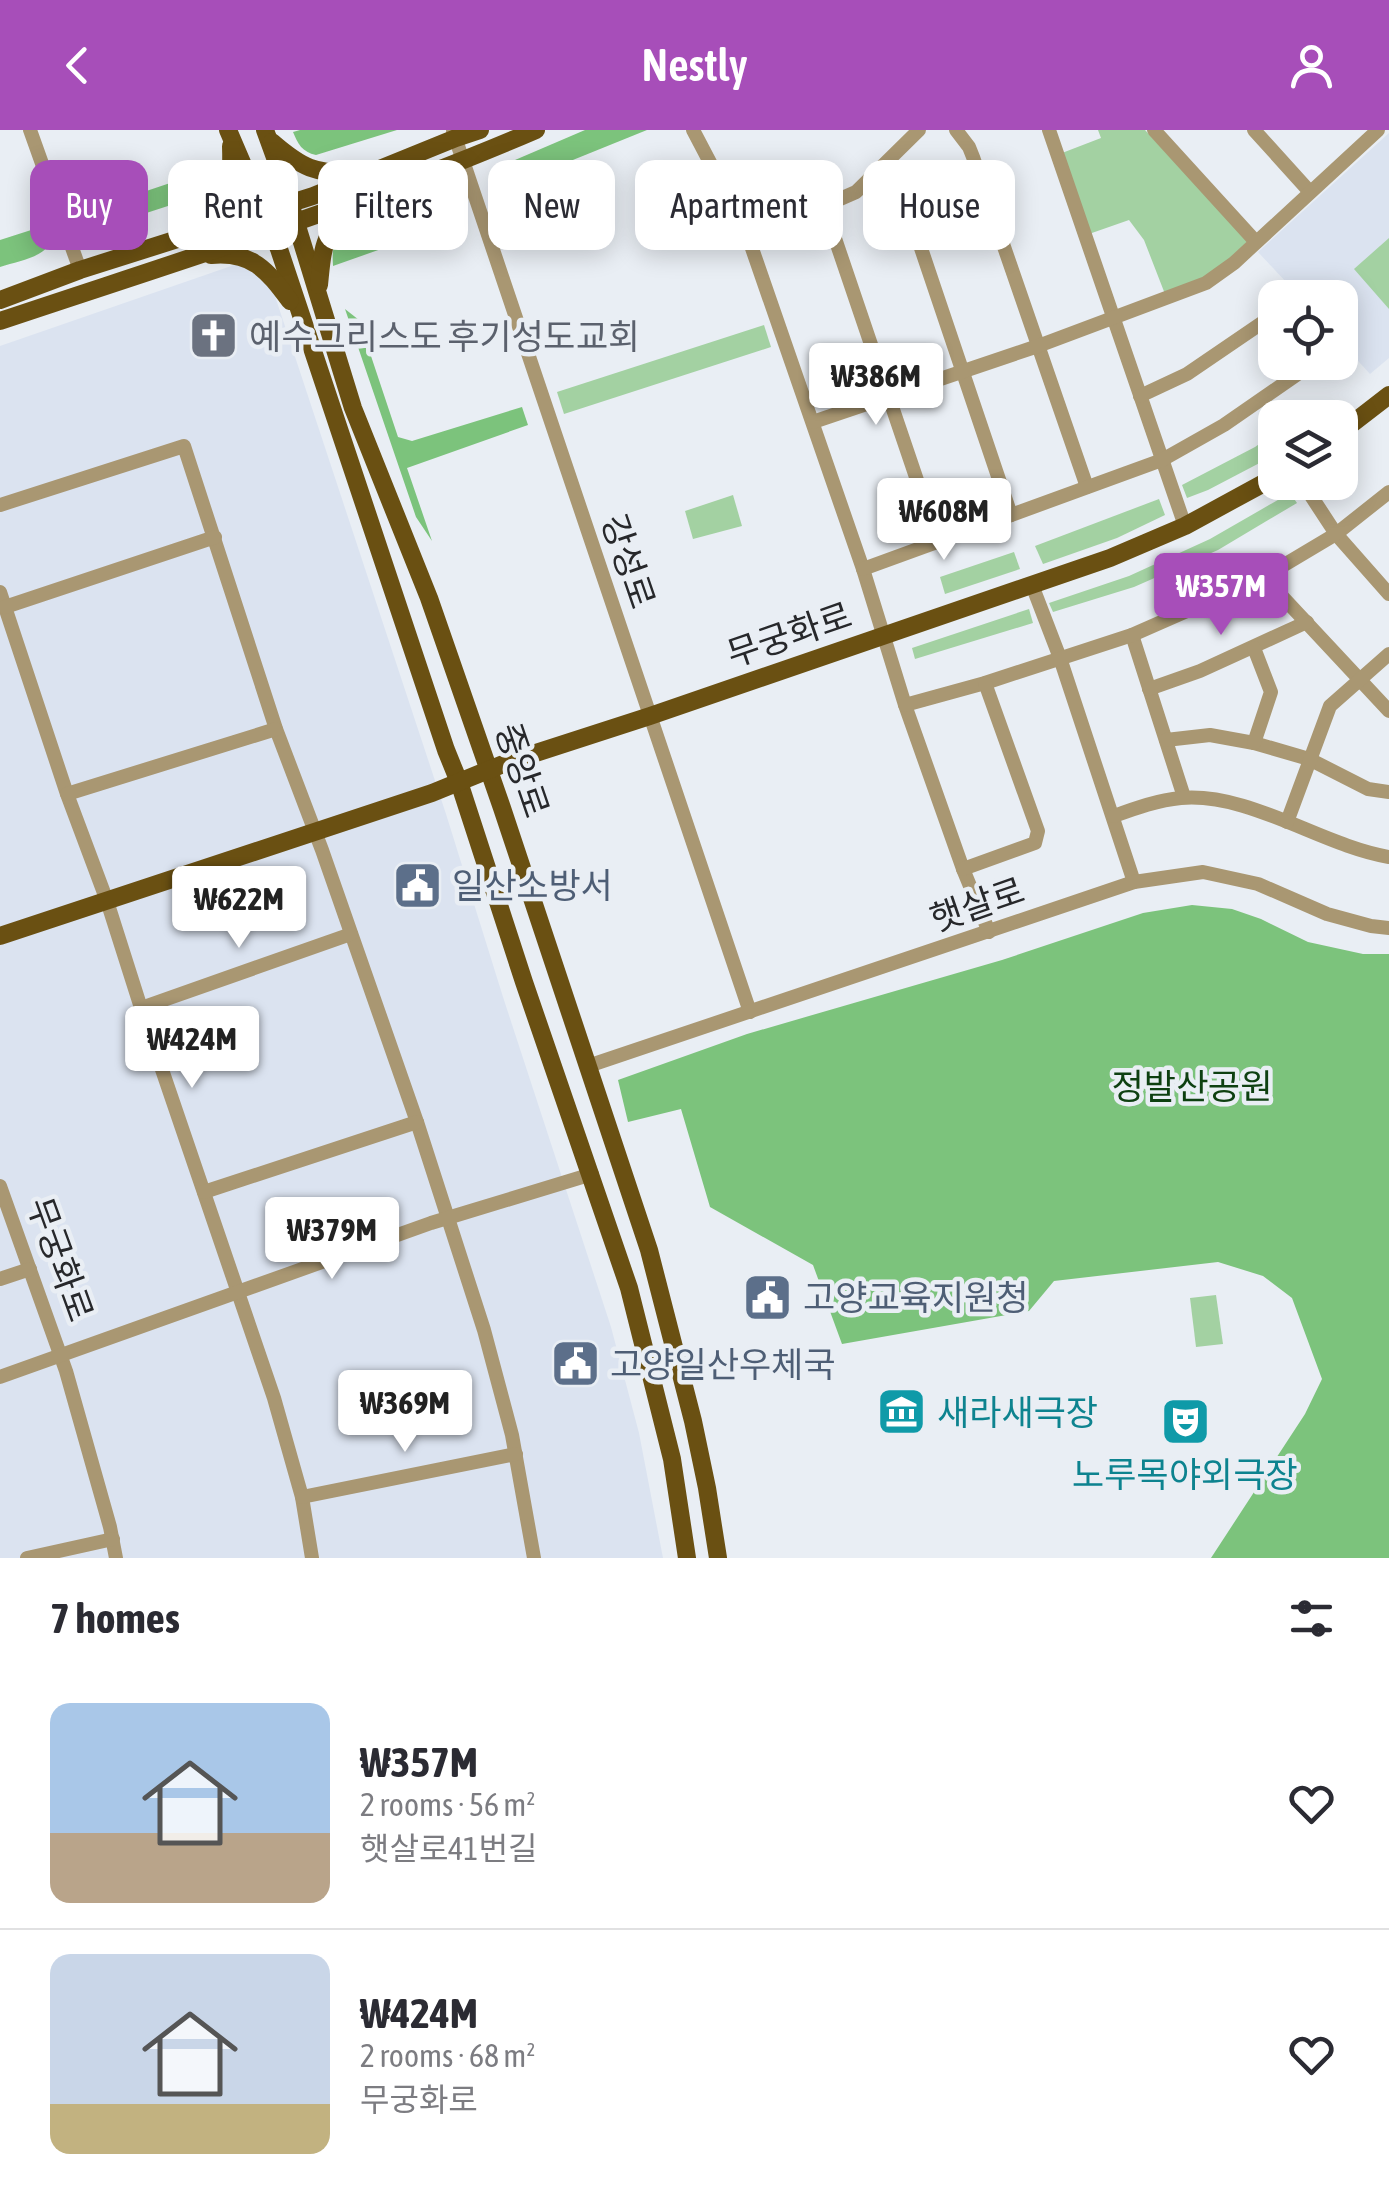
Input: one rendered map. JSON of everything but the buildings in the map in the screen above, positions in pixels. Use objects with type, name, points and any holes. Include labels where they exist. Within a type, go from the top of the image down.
[{"type":"main road","points":[[399,160],[454,134],[480,130]]},
{"type":"main road","points":[[464,160],[536,130]]},
{"type":"main road","points":[[229,133],[231,160]]},
{"type":"main road","name":"중앙로","points":[[229,133],[241,160]]},
{"type":"main road","points":[[266,134],[292,159],[318,170]]},
{"type":"main road","name":"중앙로","points":[[266,134],[275,160]]},
{"type":"main road","name":"중앙로","points":[[298,232],[354,408],[429,598],[649,1250],[692,1420],[718,1558]]},
{"type":"main road","points":[[0,300],[168,242]]},
{"type":"main road","points":[[0,322],[205,250]]},
{"type":"main road","name":"중앙로","points":[[278,250],[630,1288],[668,1440],[688,1558]]},
{"type":"main road","points":[[318,295],[323,250]]},
{"type":"main road","points":[[190,257],[230,253],[254,261],[302,316]]},
{"type":"main road","points":[[1358,419],[1389,396]]},
{"type":"main road","name":"무궁화로","points":[[0,936],[1110,558],[1185,526],[1258,486]]},
{"type":"street","points":[[30,130],[80,270]]},
{"type":"street","points":[[692,130],[708,160]]},
{"type":"street","points":[[890,160],[919,130]]},
{"type":"street","points":[[956,130],[970,147],[1087,487]]},
{"type":"street","points":[[1049,130],[1185,526]]},
{"type":"street","points":[[1154,130],[1256,242]]},
{"type":"street","points":[[1254,130],[1310,192]]},
{"type":"street","points":[[813,422],[1038,346],[1206,283],[1234,263],[1368,133]]},
{"type":"street","name":"강성로","points":[[454,134],[464,160]]},
{"type":"street","name":"강성로","points":[[468,175],[750,1012]]},
{"type":"street","points":[[753,250],[863,569],[905,705],[989,932]]},
{"type":"street","points":[[839,250],[938,542]]},
{"type":"street","points":[[922,250],[1011,515]]},
{"type":"street","points":[[1140,396],[1187,374],[1258,326]]},
{"type":"street","points":[[863,569],[1162,460],[1224,425],[1289,380]]},
{"type":"street","points":[[0,504],[184,446],[276,729],[417,1122],[484,1330],[516,1454],[534,1558]]},
{"type":"street","points":[[905,705],[1132,635],[1264,576],[1336,534],[1389,492]]},
{"type":"street","points":[[1314,500],[1336,534],[1386,584]]},
{"type":"street","points":[[214,537],[2,599],[67,794],[108,901],[274,1398],[302,1498],[312,1558]]},
{"type":"street","points":[[1264,576],[1389,711]]},
{"type":"street","points":[[1032,585],[1134,882]]},
{"type":"street","points":[[1149,689],[1254,648],[1307,622]]},
{"type":"street","points":[[1132,635],[1184,797]]},
{"type":"street","points":[[1254,648],[1271,692],[1254,743]]},
{"type":"street","points":[[1287,822],[1330,706],[1389,654]]},
{"type":"street","points":[[964,869],[1035,843],[1038,832],[984,683]]},
{"type":"street","points":[[67,794],[276,729]]},
{"type":"street","points":[[1166,740],[1210,735],[1254,743],[1309,759],[1368,789],[1389,792]]},
{"type":"street","points":[[1114,816],[1154,802],[1184,797],[1228,802],[1362,853],[1389,858]]},
{"type":"street","name":"햇살로","points":[[588,1066],[1134,882],[1203,872],[1258,884],[1327,914],[1389,928]]},
{"type":"street","points":[[141,1008],[351,934]]},
{"type":"street","points":[[204,1192],[417,1122]]},
{"type":"street","points":[[0,1376],[448,1218],[592,1174]]},
{"type":"street","name":"무궁화로","points":[[0,1186],[60,1354],[116,1558]]},
{"type":"street","points":[[0,1279],[30,1269]]},
{"type":"street","points":[[302,1498],[516,1454]]},
{"type":"street","points":[[27,1558],[113,1539]]},
{"type":"shaded area","points":[[1389,133],[1389,358],[1370,374],[1358,361],[1358,280],[1284,280],[1258,252]]},
{"type":"shaded area","points":[[237,264],[251,266],[273,290],[446,814],[611,1327],[639,1433],[663,1558],[0,1558],[0,346]]},
{"type":"green space","points":[[397,130],[316,155],[299,144],[293,132]]},
{"type":"green space","points":[[585,130],[647,130],[573,160],[515,160]]},
{"type":"green space","points":[[1098,130],[1145,130],[1248,241],[1203,279],[1165,294],[1144,240],[1129,220],[1089,234],[1062,153],[1101,138]]},
{"type":"green space","points":[[168,184],[168,206],[148,212],[148,190]]},
{"type":"green space","points":[[30,230],[30,250],[44,250],[0,267],[0,240]]},
{"type":"green space","points":[[1389,238],[1389,309],[1354,269]]},
{"type":"green space","points":[[334,250],[378,250],[333,266]]},
{"type":"green space","points":[[345,309],[359,320],[398,437],[412,441],[522,407],[528,425],[407,468],[432,541],[416,517]]},
{"type":"green space","points":[[764,325],[771,347],[564,414],[557,392]]},
{"type":"green space","points":[[1258,445],[1258,464],[1187,498],[1182,485]]},
{"type":"green space","points":[[733,495],[742,526],[693,539],[685,511]]},
{"type":"green space","points":[[1159,499],[1165,515],[1117,538],[1043,564],[1035,546]]},
{"type":"green space","points":[[1278,500],[1297,503],[1218,550],[1134,587],[1053,612],[1049,603],[1129,576],[1210,539]]},
{"type":"green space","points":[[1014,552],[1020,569],[945,594],[940,577]]},
{"type":"green space","points":[[1029,609],[1033,623],[915,659],[912,648]]},
{"type":"green space","name":"정발산공원","points":[[1192,905],[1232,909],[1308,942],[1363,954],[1389,954],[1389,1558],[1211,1558],[1305,1414],[1322,1379],[1292,1298],[1263,1276],[1218,1262],[1054,1281],[1029,1311],[842,1344],[813,1265],[710,1207],[681,1109],[628,1122],[618,1080],[747,1034],[1002,960],[1143,913]]},
{"type":"green space","points":[[1216,1295],[1223,1344],[1196,1347],[1190,1298]]},
{"type":"place","name":"예수그리스도 후기성도교회","points":[[214,336]]},
{"type":"place","name":"일산소방서","points":[[417,885]]},
{"type":"place","name":"고양교육지원청","points":[[768,1297]]},
{"type":"place","name":"고양일산우체국","points":[[575,1364]]},
{"type":"place","name":"새라새극장","points":[[902,1412]]},
{"type":"place","name":"노루목야외극장","points":[[1185,1422]]}]
